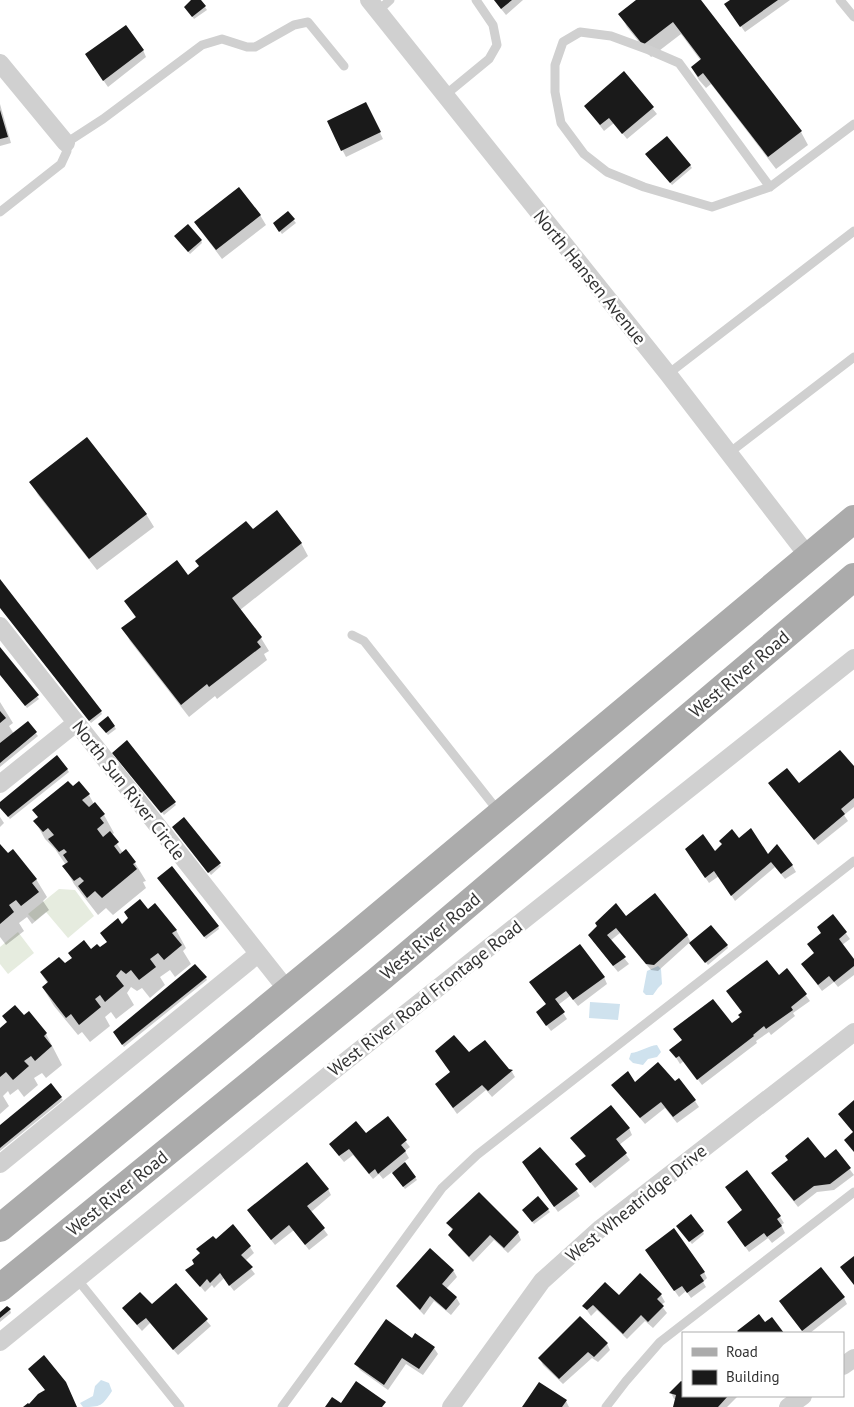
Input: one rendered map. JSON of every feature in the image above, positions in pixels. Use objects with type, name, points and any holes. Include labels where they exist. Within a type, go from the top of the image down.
[{"type":"main road","points":[[0,1228],[288,992],[854,518]]},
{"type":"main road","name":"West River Road","points":[[0,1288],[377,980],[854,577]]},
{"type":"street","name":"North Hansen Avenue","points":[[373,6],[668,374],[808,556]]},
{"type":"street","points":[[0,63],[66,143]]},
{"type":"street","name":"North Sun River Circle","points":[[0,626],[288,992]]},
{"type":"street","name":"West River Road Frontage Road","points":[[0,1342],[337,1068],[854,658]]},
{"type":"street","points":[[0,784],[76,723]]},
{"type":"street","points":[[0,1164],[258,954]]},
{"type":"street","name":"West Wheatridge Drive","points":[[451,1407],[542,1281],[601,1228],[854,1032]]},
{"type":"street","points":[[788,1407],[802,1397]]},
{"type":"lane","points":[[373,6],[390,0]]},
{"type":"lane","points":[[444,96],[489,59],[497,45],[492,25],[476,0]]},
{"type":"lane","points":[[840,0],[854,17]]},
{"type":"lane","points":[[0,212],[61,164],[67,151],[66,143],[103,119],[202,45],[222,39],[256,47],[294,25],[308,22],[344,66]]},
{"type":"lane","points":[[770,187],[679,63],[611,36],[580,32],[563,42],[555,66],[555,92],[561,123],[584,154],[607,172],[644,187],[712,208],[770,187],[854,124]]},
{"type":"lane","points":[[668,374],[854,231]]},
{"type":"lane","points":[[729,453],[854,358]]},
{"type":"lane","points":[[352,635],[364,641],[500,814]]},
{"type":"lane","points":[[282,1407],[442,1188],[477,1155],[854,861]]},
{"type":"lane","points":[[606,1407],[660,1342],[854,1192]]},
{"type":"lane","points":[[77,1279],[180,1407]]},
{"type":"shaded area","points":[[59,889],[75,890],[94,916],[68,938],[46,912],[35,921],[28,914]]},
{"type":"shaded area","points":[[18,932],[34,953],[8,974],[0,964],[0,947]]},
{"type":"water","points":[[658,966],[661,969],[662,984],[653,995],[646,995],[643,992],[647,971]]},
{"type":"water","points":[[590,1002],[620,1004],[618,1020],[589,1018]]},
{"type":"water","points":[[657,1045],[661,1052],[657,1057],[648,1059],[643,1065],[633,1063],[629,1059],[631,1053]]},
{"type":"water","points":[[101,1380],[109,1383],[112,1391],[106,1400],[94,1407],[83,1407],[80,1403],[93,1396],[95,1386]]},
{"type":"building","points":[[191,0],[201,0],[206,6],[192,17],[184,7]]},
{"type":"building","points":[[494,0],[512,0],[501,9]]},
{"type":"building","points":[[636,0],[701,0],[802,131],[768,157],[703,73],[698,77],[691,67],[701,59],[673,22],[643,45],[618,14]]},
{"type":"building","points":[[730,0],[778,0],[740,27],[724,4]]},
{"type":"building","points":[[126,25],[144,50],[103,81],[85,54]]},
{"type":"building","points":[[624,71],[654,107],[622,134],[609,118],[600,125],[584,106]]},
{"type":"building","points":[[366,102],[381,132],[341,151],[327,121]]},
{"type":"building","points":[[0,110],[8,137],[0,139]]},
{"type":"building","points":[[667,136],[691,165],[670,183],[645,154]]},
{"type":"building","points":[[239,187],[261,215],[216,250],[194,222]]},
{"type":"building","points":[[288,211],[295,219],[279,232],[273,223]]},
{"type":"building","points":[[188,224],[202,240],[188,252],[174,236]]},
{"type":"building","points":[[87,437],[147,514],[89,559],[29,482]]},
{"type":"building","points":[[277,510],[302,543],[232,598],[262,637],[257,642],[261,647],[209,687],[207,684],[181,705],[121,628],[136,617],[124,601],[177,560],[188,575],[199,566],[195,561],[246,521],[253,529]]},
{"type":"building","points":[[0,579],[102,711],[89,721],[0,608]]},
{"type":"building","points":[[0,647],[39,695],[25,706],[0,675]]},
{"type":"building","points":[[0,711],[6,718],[0,723]]},
{"type":"building","points":[[108,716],[115,726],[106,733],[98,724]]},
{"type":"building","points":[[28,721],[37,732],[0,763],[0,743]]},
{"type":"building","points":[[127,740],[176,802],[161,813],[112,753]]},
{"type":"building","points":[[840,750],[854,766],[854,798],[841,809],[845,814],[814,840],[768,783],[787,768],[799,783]]},
{"type":"building","points":[[57,755],[68,769],[8,817],[0,808],[0,802]]},
{"type":"building","points":[[68,781],[73,786],[79,781],[90,794],[82,800],[89,807],[95,802],[105,814],[100,818],[104,823],[97,829],[103,837],[110,831],[119,842],[114,846],[120,854],[126,849],[136,862],[133,864],[137,869],[102,898],[95,891],[87,898],[78,886],[84,881],[80,877],[74,881],[62,866],[68,862],[63,855],[67,852],[64,849],[59,852],[48,839],[54,835],[48,828],[43,832],[33,821],[38,817],[32,810]]},
{"type":"building","points":[[184,817],[221,863],[208,873],[172,827]]},
{"type":"building","points":[[751,828],[768,854],[777,844],[793,865],[781,874],[771,862],[731,896],[714,871],[705,878],[685,849],[703,834],[715,851],[722,844],[719,841],[732,829],[739,838]]},
{"type":"building","points":[[0,844],[8,853],[13,849],[37,879],[32,883],[39,892],[21,906],[16,900],[9,905],[14,912],[0,924]]},
{"type":"building","points":[[172,866],[219,926],[204,937],[157,878]]},
{"type":"building","points":[[655,893],[688,935],[654,965],[646,964],[616,928],[607,935],[626,957],[613,966],[588,935],[597,926],[595,923],[616,903],[626,916]]},
{"type":"building","points":[[140,899],[148,909],[155,903],[177,930],[172,933],[182,945],[164,960],[158,953],[150,959],[156,967],[139,980],[131,970],[126,974],[121,970],[116,976],[124,986],[105,1002],[100,995],[95,999],[101,1007],[79,1025],[71,1014],[66,1018],[42,987],[48,982],[40,972],[59,957],[65,963],[72,958],[68,953],[84,940],[91,949],[97,944],[100,947],[107,942],[100,933],[118,918],[122,924],[128,918],[124,912]]},
{"type":"building","points":[[833,914],[847,932],[839,939],[854,959],[854,966],[834,982],[829,976],[818,985],[801,964],[814,953],[807,944],[821,933],[817,927]]},
{"type":"building","points":[[711,925],[728,945],[705,963],[689,943]]},
{"type":"building","points":[[580,944],[605,977],[573,1000],[566,991],[555,999],[565,1012],[546,1026],[536,1012],[546,1004],[529,982]]},
{"type":"building","points":[[767,960],[779,975],[787,968],[807,994],[791,1007],[793,1010],[766,1029],[764,1026],[754,1036],[697,1080],[679,1056],[676,1058],[669,1050],[682,1040],[673,1029],[713,999],[732,1023],[740,1017],[738,1015],[742,1012],[726,991]]},
{"type":"building","points":[[195,964],[207,977],[122,1045],[113,1032]]},
{"type":"building","points":[[15,1005],[24,1015],[29,1011],[47,1033],[44,1036],[52,1046],[35,1061],[31,1056],[24,1061],[29,1066],[13,1080],[6,1072],[0,1077],[0,1028],[7,1022],[2,1016]]},
{"type":"building","points":[[454,1035],[469,1052],[485,1040],[509,1069],[513,1070],[488,1091],[482,1085],[453,1108],[435,1084],[450,1072],[435,1051]]},
{"type":"building","points":[[658,1062],[675,1081],[679,1078],[696,1100],[673,1117],[661,1102],[640,1118],[611,1085],[628,1071],[635,1082]]},
{"type":"building","points":[[51,1083],[62,1097],[0,1148],[0,1125]]},
{"type":"building","points":[[854,1100],[854,1152],[844,1140],[853,1132],[838,1114]]},
{"type":"building","points":[[611,1105],[630,1128],[616,1139],[627,1153],[590,1183],[575,1164],[586,1156],[570,1138]]},
{"type":"building","points":[[388,1116],[407,1140],[401,1145],[406,1151],[378,1174],[375,1169],[369,1174],[349,1149],[339,1156],[329,1144],[356,1121],[366,1133]]},
{"type":"building","points":[[808,1137],[825,1158],[836,1149],[851,1168],[830,1184],[814,1186],[794,1201],[771,1173],[788,1160],[785,1156]]},
{"type":"building","points":[[540,1147],[578,1189],[554,1207],[522,1162]]},
{"type":"building","points":[[307,1162],[329,1189],[307,1206],[325,1228],[305,1245],[289,1225],[271,1240],[247,1210]]},
{"type":"building","points":[[405,1162],[416,1177],[403,1187],[392,1173]]},
{"type":"building","points":[[747,1170],[781,1216],[777,1219],[782,1226],[767,1237],[764,1233],[745,1247],[727,1222],[742,1210],[725,1187]]},
{"type":"building","points":[[479,1192],[519,1232],[504,1248],[490,1235],[469,1257],[448,1235],[453,1229],[446,1223]]},
{"type":"building","points":[[538,1196],[549,1209],[532,1222],[522,1210]]},
{"type":"building","points":[[691,1214],[704,1231],[689,1242],[676,1226]]},
{"type":"building","points":[[233,1224],[251,1246],[241,1255],[253,1267],[229,1286],[220,1273],[210,1283],[207,1279],[200,1287],[185,1270],[194,1264],[192,1260],[200,1253],[196,1249],[213,1236],[216,1239]]},
{"type":"building","points":[[674,1228],[705,1272],[700,1275],[704,1281],[687,1293],[682,1286],[674,1291],[645,1250]]},
{"type":"building","points":[[430,1248],[454,1270],[442,1284],[457,1297],[446,1310],[430,1296],[420,1310],[396,1286]]},
{"type":"building","points":[[854,1256],[854,1285],[840,1267]]},
{"type":"building","points":[[821,1267],[845,1297],[802,1331],[779,1301]]},
{"type":"building","points":[[640,1273],[662,1294],[657,1299],[664,1306],[648,1322],[641,1315],[623,1334],[593,1305],[587,1310],[582,1306],[605,1282],[619,1295]]},
{"type":"building","points":[[176,1283],[208,1319],[173,1350],[146,1318],[137,1325],[122,1308],[140,1292],[152,1304]]},
{"type":"building","points":[[7,1306],[11,1309],[0,1318],[0,1312]]},
{"type":"building","points":[[759,1314],[765,1322],[772,1317],[783,1332],[738,1332]]},
{"type":"building","points":[[580,1316],[608,1343],[594,1357],[588,1352],[559,1379],[538,1358]]},
{"type":"building","points":[[386,1319],[412,1338],[415,1333],[435,1347],[419,1369],[402,1358],[384,1385],[354,1364]]},
{"type":"building","points":[[44,1355],[66,1382],[77,1407],[23,1407],[45,1390],[28,1369]]},
{"type":"building","points":[[356,1381],[386,1402],[382,1407],[325,1407],[332,1397],[341,1403]]},
{"type":"building","points":[[681,1381],[682,1397],[727,1397],[718,1407],[673,1407],[676,1395],[669,1393]]},
{"type":"building","points":[[539,1382],[567,1400],[562,1407],[522,1407]]}]
